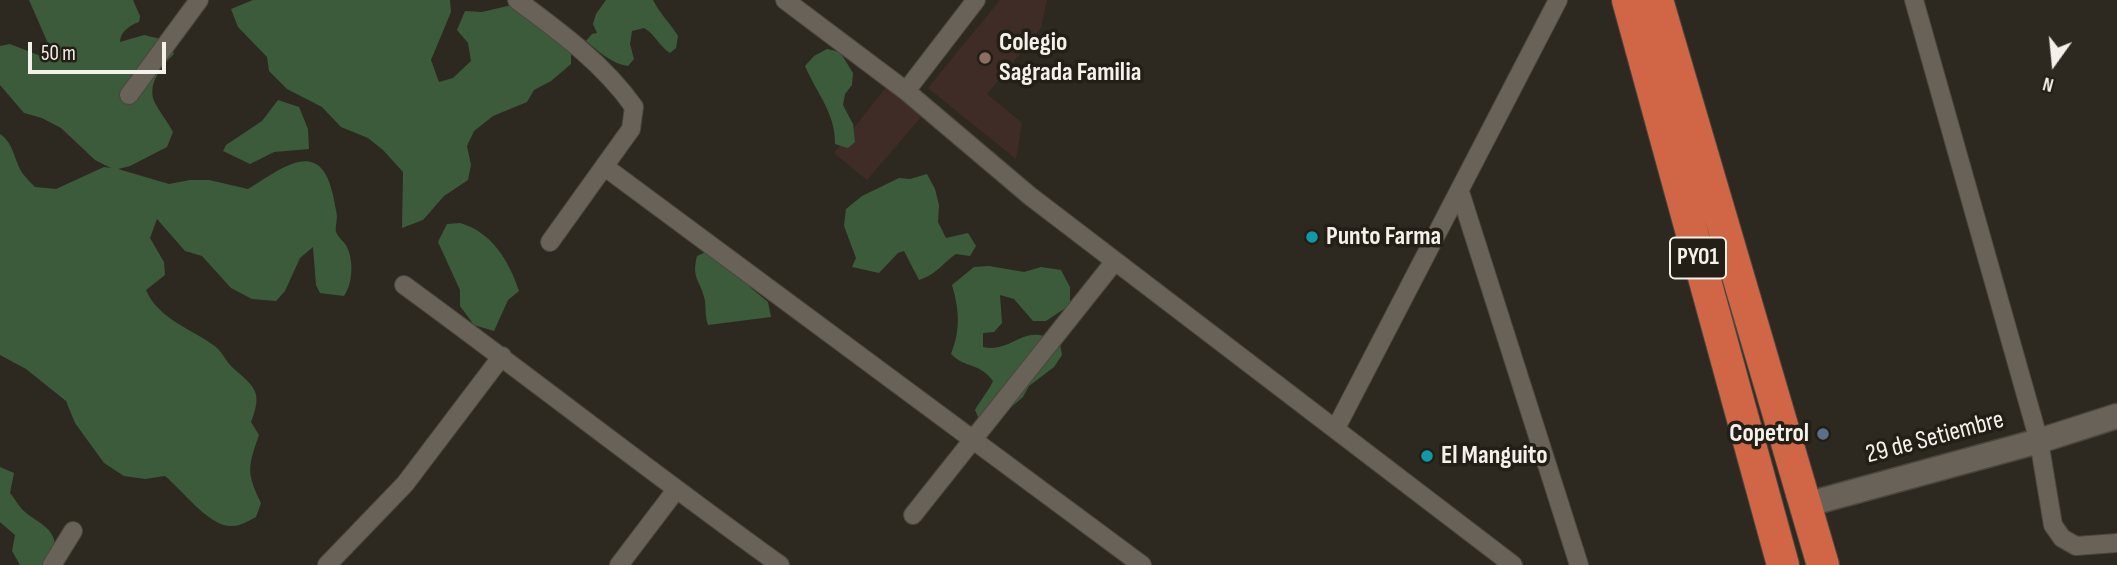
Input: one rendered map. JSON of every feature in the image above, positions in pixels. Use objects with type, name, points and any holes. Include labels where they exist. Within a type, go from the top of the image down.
[{"type":"highway","name":"PY01","points":[[1628,0],[1787,510],[1822,565]]},
{"type":"highway","name":"PY01","points":[[1657,0],[1787,510],[1783,565]]},
{"type":"street","points":[[129,95],[199,0]]},
{"type":"street","points":[[517,0],[564,35],[623,91],[634,107],[631,129],[550,242]]},
{"type":"street","points":[[785,0],[905,91],[1030,196],[1336,428],[1493,559],[1513,565]]},
{"type":"street","points":[[905,91],[975,0]]},
{"type":"street","points":[[1336,428],[1558,0]]},
{"type":"street","points":[[1914,0],[2039,441],[2053,525],[2062,538],[2076,546],[2117,543]]},
{"type":"street","points":[[605,167],[1142,565]]},
{"type":"street","points":[[1460,192],[1578,565]]},
{"type":"street","points":[[914,515],[1115,261]]},
{"type":"street","points":[[404,285],[780,565]]},
{"type":"street","points":[[327,565],[405,484],[502,356]]},
{"type":"street","name":"29 de Setiembre","points":[[1787,510],[2039,441],[2117,416]]},
{"type":"street","points":[[619,565],[676,490]]},
{"type":"street","points":[[52,565],[73,531]]},
{"type":"shaded area","name":"Colegio Sagrada Familia","points":[[1000,0],[1047,0],[1041,28],[987,94],[1022,123],[1016,159],[928,88]]},
{"type":"shaded area","points":[[887,86],[922,116],[867,180],[834,153]]},
{"type":"green space","points":[[29,0],[133,0],[140,16],[139,22],[126,29],[120,42],[144,35],[169,41],[174,54],[157,76],[152,89],[157,107],[173,132],[167,147],[130,166],[118,169],[169,184],[209,180],[248,189],[286,166],[309,161],[319,166],[327,177],[337,213],[336,232],[346,245],[351,264],[351,278],[344,296],[320,293],[316,285],[313,247],[300,258],[285,291],[276,301],[252,299],[231,288],[202,256],[185,251],[157,219],[150,238],[164,262],[165,275],[146,290],[151,300],[176,323],[216,347],[255,391],[255,412],[251,422],[259,435],[250,469],[261,503],[256,517],[237,526],[213,520],[165,476],[145,479],[124,476],[104,463],[75,423],[66,401],[26,369],[0,355],[0,134],[11,147],[23,174],[35,187],[56,189],[104,167],[111,168],[95,160],[61,128],[42,118],[24,113],[0,85],[0,46],[10,44],[48,59],[50,48]]},
{"type":"green space","points":[[253,0],[450,0],[451,12],[431,60],[439,82],[453,78],[471,61],[468,43],[457,30],[465,11],[482,12],[516,4],[571,49],[571,64],[551,81],[534,90],[527,102],[493,116],[474,131],[467,146],[471,165],[468,180],[444,196],[423,220],[402,228],[403,172],[368,138],[341,127],[322,107],[287,89],[269,71],[267,57],[238,27],[231,9]]},
{"type":"green space","points":[[606,0],[653,0],[678,36],[676,48],[670,53],[644,28],[632,31],[630,44],[634,59],[628,66],[605,56],[586,41],[592,34],[597,33],[593,24],[596,14]]},
{"type":"green space","points":[[827,49],[840,52],[853,73],[852,85],[845,94],[843,105],[853,124],[855,142],[848,148],[835,144],[829,113],[805,66],[814,56]]},
{"type":"green space","points":[[278,100],[299,107],[308,129],[309,149],[274,152],[250,164],[223,151],[226,145],[262,121]]},
{"type":"green space","points":[[927,174],[935,189],[939,205],[938,222],[946,238],[968,233],[976,246],[970,256],[956,254],[935,272],[919,280],[904,251],[898,253],[879,273],[852,267],[856,258],[844,226],[846,209],[862,196],[899,178],[910,179]]},
{"type":"green space","points":[[460,223],[481,233],[498,249],[519,291],[508,300],[494,331],[474,325],[460,306],[460,290],[438,242],[447,224]]},
{"type":"green space","points":[[706,252],[744,277],[751,288],[768,302],[771,317],[708,325],[705,301],[695,270],[697,256]]},
{"type":"green space","points":[[989,266],[1024,272],[1041,267],[1061,270],[1070,287],[1070,305],[1046,321],[1033,321],[1014,299],[1000,295],[1002,323],[994,332],[983,333],[983,347],[1003,346],[1037,335],[1060,344],[1062,355],[1054,367],[1029,386],[1023,397],[1000,417],[979,419],[975,410],[993,381],[983,371],[951,354],[958,319],[952,285],[974,267]]},
{"type":"green space","points":[[0,467],[14,473],[10,493],[19,505],[46,527],[53,537],[55,551],[45,559],[46,565],[20,565],[12,551],[15,535],[0,522]]},
{"type":"place","name":"Colegio Sagrada Familia","points":[[985,58]]},
{"type":"place","name":"Punto Farma","points":[[1312,237]]},
{"type":"place","name":"Copetrol","points":[[1823,434]]},
{"type":"place","name":"El Manguito","points":[[1427,456]]}]
